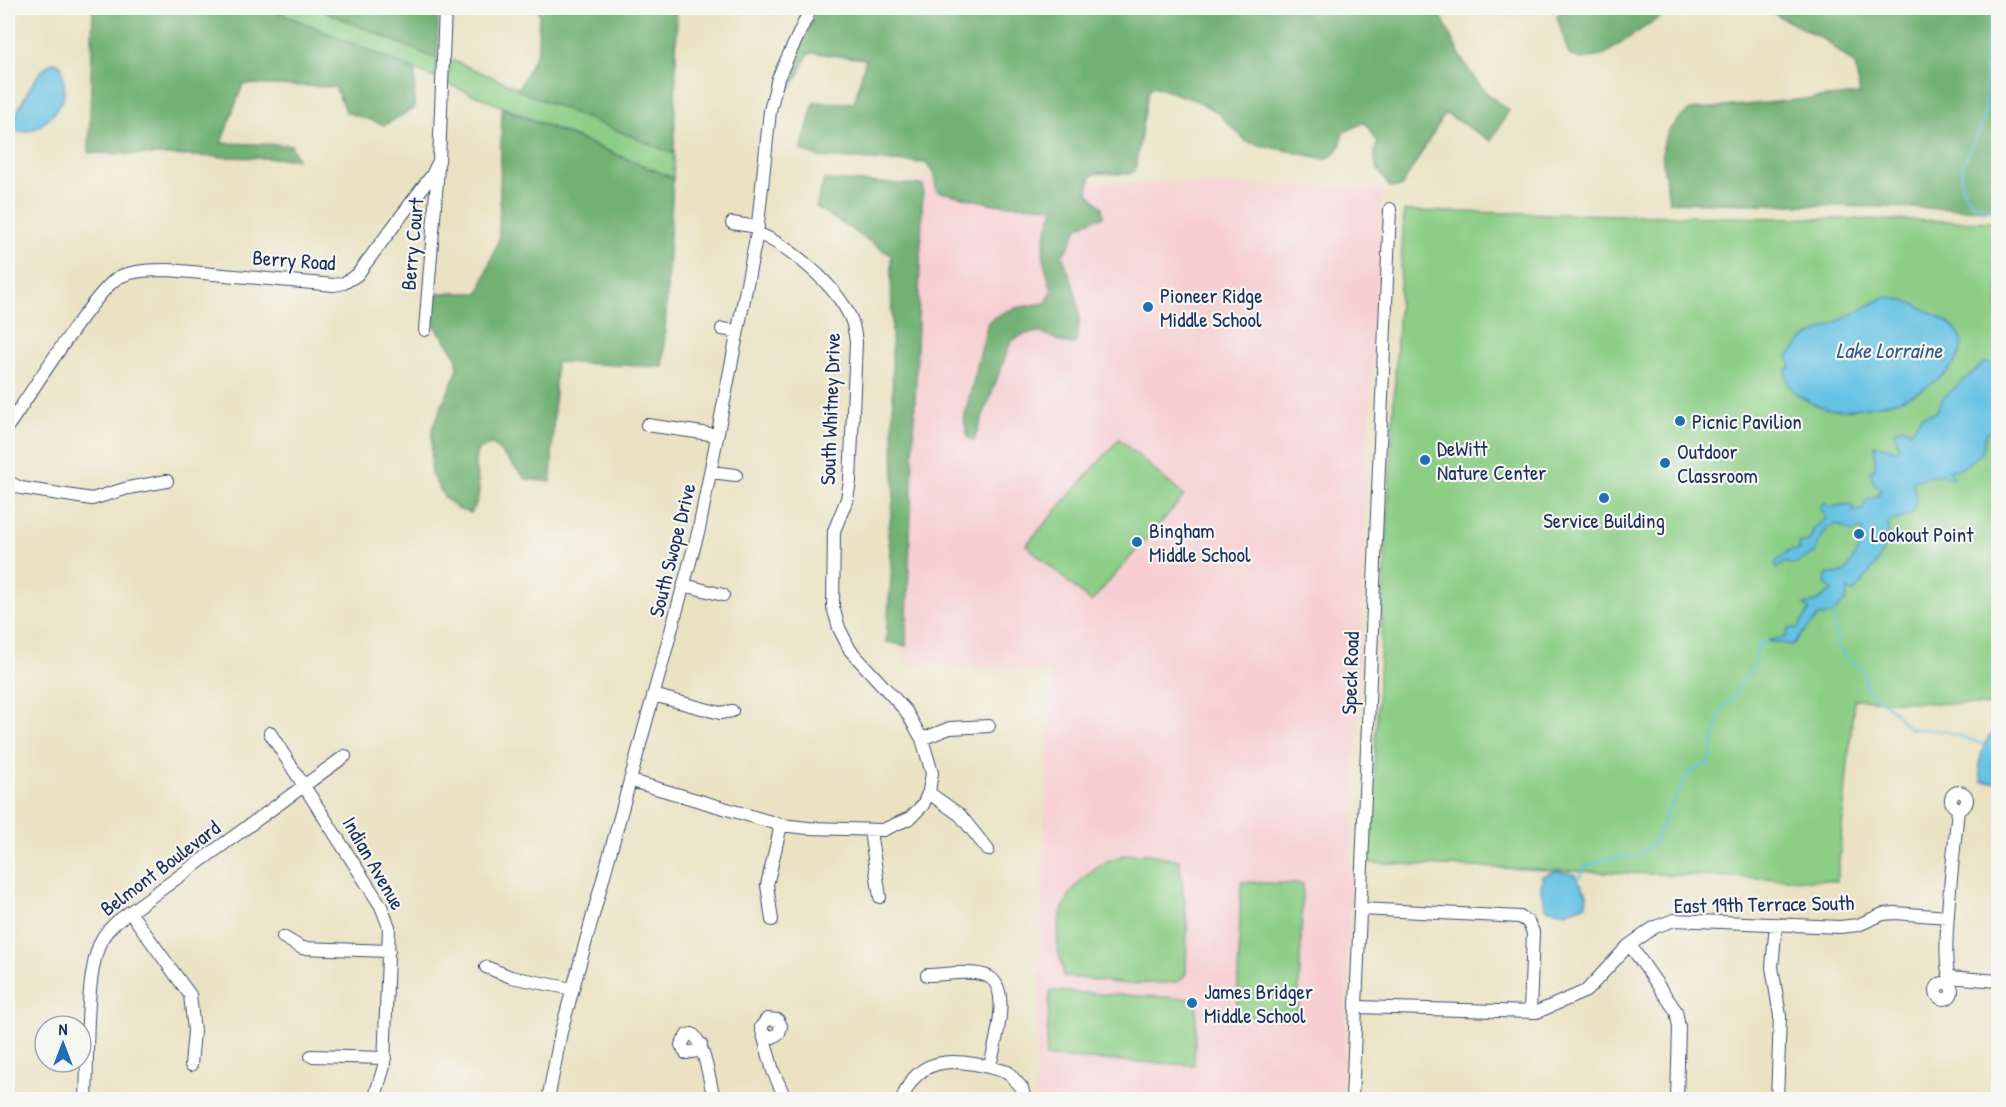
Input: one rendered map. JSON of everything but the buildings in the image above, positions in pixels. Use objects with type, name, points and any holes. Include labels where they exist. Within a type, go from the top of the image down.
[{"type":"street","name":"Berry Road","points":[[8,426],[98,298],[118,278],[142,271],[169,270],[334,285],[344,283],[357,275],[432,175],[439,161],[445,8]]},
{"type":"street","name":"South Swope Drive","points":[[548,1100],[561,1032],[632,781],[684,585],[711,472],[757,230],[770,111],[778,78],[812,8]]},
{"type":"street","name":"Berry Court","points":[[424,330],[439,161]]},
{"type":"street","name":"Speck Road","points":[[1352,1100],[1390,210]]},
{"type":"street","points":[[732,223],[757,230]]},
{"type":"street","name":"South Whitney Drive","points":[[757,230],[778,242],[811,270],[844,304],[852,322],[856,342],[850,481],[847,499],[834,531],[833,607],[838,628],[850,650],[906,711],[922,739],[932,773],[929,793]]},
{"type":"street","points":[[722,329],[737,332]]},
{"type":"street","points":[[647,424],[717,435]]},
{"type":"street","points":[[711,472],[736,476]]},
{"type":"street","points":[[8,482],[21,488],[92,499],[128,488],[167,481]]},
{"type":"street","points":[[684,585],[723,595]]},
{"type":"street","points":[[653,695],[720,713],[732,711]]},
{"type":"street","points":[[922,739],[950,728],[989,726]]},
{"type":"street","name":"Indian Avenue","points":[[270,732],[381,906],[389,927],[385,1058],[381,1085],[374,1100]]},
{"type":"street","name":"Belmont Boulevard","points":[[86,1100],[91,993],[97,955],[104,937],[114,924],[345,756]]},
{"type":"street","points":[[632,781],[781,825],[870,831],[883,830],[910,818],[923,805],[929,793],[960,815],[988,850]]},
{"type":"street","points":[[1958,809],[1948,917],[1946,971],[1949,980],[1998,981]]},
{"type":"street","points":[[772,920],[767,885],[781,825]]},
{"type":"street","points":[[870,831],[880,897]]},
{"type":"street","points":[[1361,909],[1520,917],[1528,922],[1533,932],[1530,1012]]},
{"type":"street","points":[[130,912],[190,995],[194,1031],[191,1065]]},
{"type":"street","name":"East 19th Terrace South","points":[[1356,1007],[1530,1012],[1547,1008],[1586,991],[1630,945],[1655,927],[1674,920],[1850,926],[1883,914],[1948,917]]},
{"type":"street","points":[[1776,924],[1772,967],[1780,1016],[1777,1100]]},
{"type":"street","points":[[283,937],[302,948],[389,951]]},
{"type":"street","points":[[1630,945],[1676,1011],[1678,1028],[1677,1100]]},
{"type":"street","points":[[486,967],[511,977],[573,989]]},
{"type":"street","points":[[927,975],[976,974],[989,977],[997,984],[1002,1000],[990,1067]]},
{"type":"street","points":[[765,1035],[773,1071],[786,1100]]},
{"type":"street","points":[[701,1044],[714,1100]]},
{"type":"street","points":[[311,1056],[385,1058]]},
{"type":"street","points":[[902,1100],[914,1076],[933,1063],[942,1061],[990,1067],[1008,1072],[1015,1077],[1022,1088],[1025,1100]]},
{"type":"shaded area","points":[[923,178],[1383,188],[1369,439],[1342,1099],[1035,1099],[1050,673],[905,664]]},
{"type":"green space","points":[[93,8],[268,8],[415,70],[414,108],[385,125],[346,112],[335,87],[243,84],[221,143],[291,145],[297,159],[89,153]]},
{"type":"green space","points":[[268,8],[317,8],[437,59],[436,79]]},
{"type":"green space","points":[[317,8],[438,8],[437,59]]},
{"type":"green space","points":[[539,8],[677,8],[674,154],[518,90],[538,50]]},
{"type":"green space","points":[[818,8],[1438,8],[1458,51],[1474,78],[1496,101],[1509,110],[1491,141],[1445,113],[1401,187],[1390,187],[1375,162],[1377,143],[1365,122],[1342,133],[1338,149],[1325,159],[1247,142],[1218,113],[1198,101],[1153,86],[1148,92],[1135,170],[1129,174],[1096,173],[1090,178],[1088,193],[1102,207],[1103,217],[1082,224],[1062,255],[1074,287],[1079,309],[1075,343],[1061,342],[1041,333],[1023,335],[1011,341],[974,440],[968,438],[964,419],[988,322],[1009,311],[1046,303],[1052,291],[1043,249],[1055,207],[994,204],[937,191],[933,173],[926,163],[818,157],[801,150],[814,102],[854,103],[866,59],[808,54],[793,85],[777,96],[795,50]]},
{"type":"green space","points":[[1563,8],[1673,8],[1602,56],[1581,59],[1569,55],[1557,16]]},
{"type":"green space","points":[[1763,8],[1998,8],[1998,210],[1669,202],[1663,161],[1664,140],[1677,120],[1690,110],[1860,94],[1855,65],[1825,40]]},
{"type":"green space","points":[[449,59],[674,154],[673,178],[448,84]]},
{"type":"green space","points":[[502,108],[673,178],[663,367],[556,362],[551,482],[526,479],[492,443],[477,451],[475,467],[479,487],[476,503],[471,513],[458,509],[445,498],[431,474],[432,429],[458,369],[456,355],[434,324],[434,302],[437,293],[479,293],[499,238]]},
{"type":"green space","points":[[824,180],[923,185],[906,646],[886,642],[892,565],[888,534],[894,497],[891,255],[816,207]]},
{"type":"green space","points":[[1404,211],[1998,222],[1998,706],[1854,699],[1837,881],[1369,863]]},
{"type":"green space","points":[[1119,439],[1184,496],[1091,602],[1026,545]]},
{"type":"green space","points":[[1127,854],[1149,854],[1179,860],[1187,922],[1186,974],[1178,982],[1126,984],[1063,976],[1058,949],[1058,933],[1065,904],[1073,891],[1082,879],[1107,862]]},
{"type":"green space","points":[[1241,882],[1303,884],[1298,1019],[1237,1016]]},
{"type":"green space","points":[[1050,991],[1197,999],[1194,1065],[1046,1057]]},
{"type":"water","points":[[54,62],[61,65],[65,90],[62,101],[52,115],[39,126],[24,132],[16,131],[12,126],[29,90],[41,72]]},
{"type":"water","name":"Lake Lorraine","points":[[1885,297],[1901,299],[1916,305],[1944,320],[1957,331],[1962,342],[1960,354],[1953,365],[1942,376],[1917,393],[1896,401],[1866,407],[1845,410],[1829,409],[1812,403],[1795,392],[1787,378],[1786,369],[1791,367],[1788,357],[1804,339]]},
{"type":"water","points":[[1985,362],[1998,365],[1998,425],[1986,434],[1981,454],[1960,469],[1949,470],[1953,476],[1949,479],[1942,474],[1913,481],[1916,500],[1912,514],[1888,523],[1889,532],[1883,551],[1866,578],[1853,593],[1848,589],[1846,601],[1831,615],[1819,616],[1792,645],[1767,641],[1786,637],[1789,628],[1798,628],[1810,610],[1804,605],[1816,602],[1832,591],[1825,583],[1827,574],[1845,573],[1857,552],[1863,533],[1861,529],[1853,532],[1836,524],[1828,527],[1817,545],[1816,552],[1793,565],[1785,562],[1777,569],[1775,563],[1789,550],[1799,550],[1799,543],[1807,542],[1813,534],[1812,530],[1825,520],[1826,515],[1820,509],[1824,502],[1829,507],[1851,504],[1854,511],[1862,510],[1866,501],[1879,495],[1881,488],[1873,482],[1870,471],[1875,468],[1875,445],[1896,450],[1899,447],[1894,431],[1903,427],[1912,431],[1922,416],[1936,412],[1943,398]]},
{"type":"water","points":[[1998,729],[1998,782],[1982,782],[1980,760],[1984,745],[1992,733]]},
{"type":"water","points":[[1556,871],[1575,875],[1587,894],[1586,904],[1566,912],[1546,908],[1541,890],[1542,876]]},
{"type":"waterway","points":[[1994,8],[1987,48],[1985,116],[1966,158],[1961,176],[1962,186],[1969,199],[1976,204],[1998,211]]},
{"type":"waterway","points":[[1834,612],[1835,632],[1842,653],[1864,670],[1866,689],[1893,710],[1908,728],[1946,731],[1985,745]]},
{"type":"waterway","points":[[1578,880],[1584,867],[1605,859],[1638,856],[1655,841],[1668,810],[1690,772],[1709,763],[1720,713],[1755,664],[1758,645],[1767,641]]},
{"type":"place","name":"Pioneer Ridge Middle School","points":[[1148,307]]},
{"type":"place","name":"Picnic Pavilion","points":[[1680,421]]},
{"type":"place","name":"DeWitt Nature Center","points":[[1425,460]]},
{"type":"place","name":"Outdoor Classroom","points":[[1665,463]]},
{"type":"place","name":"Service Building","points":[[1604,498]]},
{"type":"place","name":"Lookout Point","points":[[1859,534]]},
{"type":"place","name":"Bingham Middle School","points":[[1137,542]]},
{"type":"place","name":"James Bridger Middle School","points":[[1192,1003]]}]
